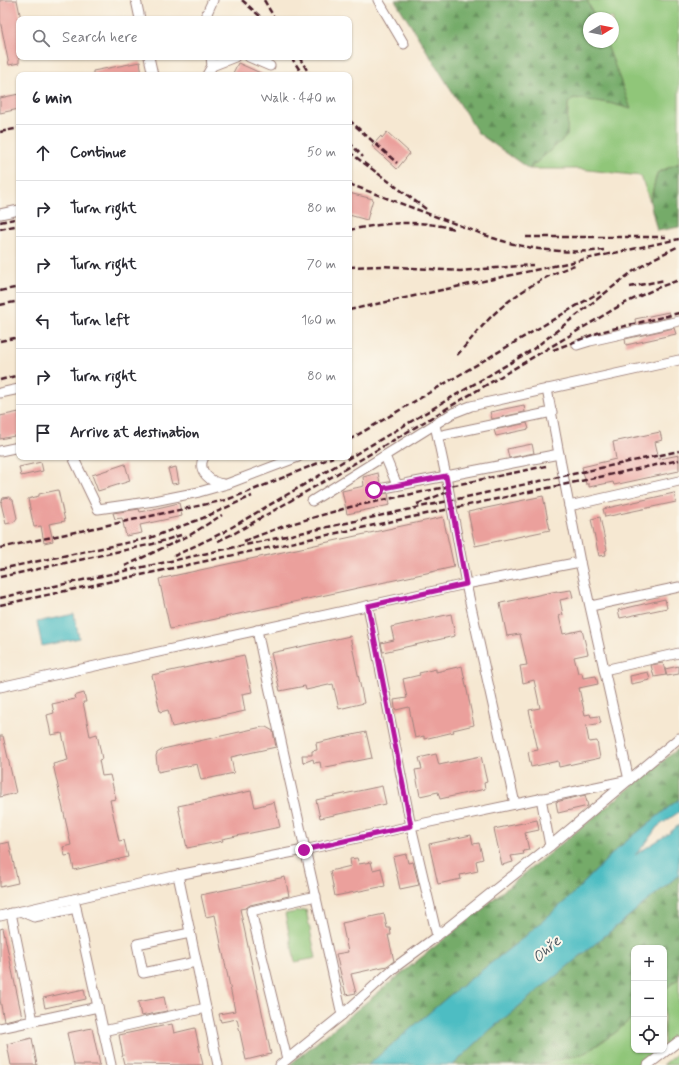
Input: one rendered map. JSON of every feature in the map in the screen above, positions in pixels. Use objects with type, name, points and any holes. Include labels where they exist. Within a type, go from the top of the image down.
[{"type":"street","points":[[136,0],[139,16]]},
{"type":"street","points":[[208,16],[207,13],[213,0]]},
{"type":"street","points":[[378,0],[404,44]]},
{"type":"street","points":[[150,60],[152,72]]},
{"type":"street","points":[[256,60],[270,66]]},
{"type":"street","points":[[208,72],[211,62]]},
{"type":"street","points":[[0,214],[16,211]]},
{"type":"street","points":[[577,345],[679,322]]},
{"type":"street","points":[[312,501],[453,413],[471,406],[679,360]]},
{"type":"street","points":[[548,389],[580,562],[629,780]]},
{"type":"street","points":[[0,393],[16,390]]},
{"type":"street","points":[[438,436],[552,412]]},
{"type":"street","points":[[435,425],[466,584],[515,804]]},
{"type":"street","points":[[0,451],[16,448]]},
{"type":"street","points":[[374,490],[559,454]]},
{"type":"street","points":[[385,456],[397,485]]},
{"type":"street","points":[[74,460],[98,509],[154,501],[200,492],[227,484],[290,460]]},
{"type":"street","points":[[202,460],[204,470],[208,479],[218,483],[227,484]]},
{"type":"street","points":[[569,506],[679,481]]},
{"type":"street","points":[[0,687],[466,584],[580,562]]},
{"type":"street","points":[[591,606],[679,587]]},
{"type":"street","points":[[368,606],[411,826],[437,936]]},
{"type":"street","points":[[257,630],[304,850],[316,896],[342,1015]]},
{"type":"street","points":[[604,670],[679,653]]},
{"type":"street","points":[[280,1065],[342,1015],[394,968],[437,936],[550,846],[679,738]]},
{"type":"street","points":[[0,916],[16,912],[75,904],[178,875],[304,850],[629,780]]},
{"type":"street","points":[[541,798],[550,846]]},
{"type":"street","points":[[178,875],[218,1065]]},
{"type":"street","points":[[287,1059],[251,911],[316,896]]},
{"type":"street","points":[[75,904],[111,1065]]},
{"type":"street","points":[[16,912],[33,1021]]},
{"type":"street","points":[[190,933],[137,944],[143,973],[196,962]]},
{"type":"street","points":[[0,1028],[98,1008]]},
{"type":"street","points":[[103,1031],[206,1008]]},
{"type":"street","points":[[648,1065],[679,1042]]},
{"type":"green space","points":[[395,0],[587,0],[592,12],[583,12],[583,48],[608,48],[631,109],[609,103],[574,98],[568,103],[567,136],[529,169],[478,133]]},
{"type":"green space","points":[[587,0],[679,0],[679,163],[657,173],[650,202],[641,176],[580,169],[529,169],[567,136],[568,103],[574,98],[609,103],[630,108],[608,48],[619,48],[619,12],[592,12]]},
{"type":"green space","points":[[679,163],[679,227],[657,231],[650,202],[657,173]]},
{"type":"green space","points":[[679,748],[679,799],[618,848],[570,897],[522,939],[450,995],[368,1065],[289,1065]]},
{"type":"green space","points":[[679,875],[679,978],[667,988],[667,945],[631,945],[631,1019],[615,1033],[585,1053],[539,1065],[453,1065],[490,1030]]},
{"type":"green space","points":[[306,910],[316,958],[295,962],[285,914]]},
{"type":"green space","points":[[679,978],[679,1037],[667,1046],[667,1017],[667,988]]},
{"type":"green space","points":[[631,1019],[631,1053],[658,1053],[644,1065],[539,1065],[585,1053],[615,1033]]},
{"type":"green space","points":[[679,1052],[679,1065],[663,1065]]},
{"type":"water","points":[[74,614],[79,638],[42,646],[37,622]]},
{"type":"water","name":"Ohře","points":[[679,799],[679,812],[657,827],[646,843],[635,855],[668,834],[679,825],[679,875],[490,1030],[453,1065],[368,1065],[450,995],[522,939],[570,897],[618,848]]},
{"type":"building","points":[[0,0],[17,0],[20,16],[16,16],[16,60],[19,60],[19,63],[9,65],[0,20]]},
{"type":"building","points":[[140,62],[142,72],[93,72]]},
{"type":"building","points":[[238,63],[258,72],[234,72]]},
{"type":"building","points":[[16,95],[16,110],[0,113],[0,98]]},
{"type":"building","points":[[387,132],[410,153],[397,169],[372,146]]},
{"type":"building","points":[[352,194],[373,199],[367,220],[352,216]]},
{"type":"building","points":[[669,312],[670,317],[636,325],[635,319]]},
{"type":"building","points":[[674,328],[676,334],[626,345],[625,339]]},
{"type":"building","points":[[524,405],[525,412],[492,419],[490,412]]},
{"type":"building","points":[[16,413],[16,436],[0,439],[0,416]]},
{"type":"building","points":[[527,423],[529,429],[496,436],[494,430]]},
{"type":"building","points":[[660,432],[662,440],[655,442],[659,459],[679,455],[679,471],[614,485],[613,482],[589,487],[589,484],[586,484],[582,467],[616,459],[613,442]]},
{"type":"building","points":[[532,444],[534,453],[509,458],[507,449]]},
{"type":"building","points":[[41,462],[43,471],[21,476],[19,467]]},
{"type":"building","points":[[125,464],[130,481],[98,491],[92,475]]},
{"type":"building","points":[[176,467],[179,483],[172,484],[168,469]]},
{"type":"building","points":[[378,473],[380,483],[370,485],[368,492],[372,496],[388,493],[390,505],[347,514],[342,491],[364,486],[363,477]]},
{"type":"building","points":[[58,490],[65,521],[49,524],[53,541],[44,543],[41,526],[34,527],[28,499],[39,496],[39,494]]},
{"type":"building","points":[[674,493],[676,502],[605,517],[603,509]]},
{"type":"building","points":[[543,496],[550,530],[475,546],[468,512]]},
{"type":"building","points":[[9,497],[13,500],[17,518],[14,522],[6,524],[1,503],[3,498]]},
{"type":"building","points":[[179,503],[182,516],[140,525],[142,533],[126,536],[122,518],[115,519],[113,513],[139,509],[140,512]]},
{"type":"building","points":[[443,517],[454,567],[170,629],[159,579]]},
{"type":"building","points":[[600,517],[607,550],[605,551],[606,555],[599,556],[591,519]]},
{"type":"building","points":[[571,590],[573,597],[560,600],[563,615],[559,616],[563,634],[582,630],[588,654],[574,657],[578,673],[582,673],[583,678],[596,676],[598,684],[579,688],[585,715],[590,714],[591,717],[599,716],[601,723],[586,726],[589,742],[597,741],[600,758],[559,767],[558,761],[531,767],[528,752],[538,750],[529,710],[540,708],[534,680],[523,683],[520,666],[527,665],[520,634],[507,636],[500,604],[557,591]]},
{"type":"building","points":[[665,599],[667,608],[620,618],[618,610]]},
{"type":"building","points":[[451,614],[455,636],[383,652],[381,643],[394,640],[391,627]]},
{"type":"building","points":[[350,636],[364,703],[339,709],[333,684],[306,690],[305,686],[280,691],[271,653]]},
{"type":"building","points":[[244,655],[252,692],[242,694],[245,711],[172,727],[168,710],[160,712],[152,675]]},
{"type":"building","points":[[663,663],[666,675],[654,677],[651,665]]},
{"type":"building","points":[[462,666],[474,725],[453,730],[454,732],[424,739],[424,736],[415,738],[409,707],[396,710],[395,708],[394,700],[407,698],[403,679],[436,669],[436,672]]},
{"type":"building","points":[[679,666],[679,674],[667,676],[665,669]]},
{"type":"building","points":[[648,672],[650,680],[631,684],[630,676]]},
{"type":"building","points":[[84,693],[86,702],[83,702],[90,736],[97,734],[102,759],[99,760],[102,776],[110,775],[116,799],[110,800],[119,841],[124,840],[128,857],[74,870],[71,855],[65,856],[63,847],[71,845],[53,764],[68,760],[62,733],[51,735],[47,715],[54,713],[52,704],[75,699],[74,696]]},
{"type":"building","points":[[266,727],[273,731],[276,747],[231,757],[234,773],[201,780],[197,764],[158,772],[156,756],[157,753],[163,749]]},
{"type":"building","points":[[366,732],[372,758],[321,768],[320,762],[314,763],[313,759],[303,763],[302,755],[312,755],[312,751],[317,750],[316,743]]},
{"type":"building","points":[[0,736],[3,736],[16,793],[0,797]]},
{"type":"building","points":[[436,754],[439,765],[481,756],[487,782],[484,783],[485,789],[440,799],[438,792],[420,796],[415,770],[422,769],[419,758]]},
{"type":"building","points":[[382,786],[386,804],[320,818],[316,800]]},
{"type":"building","points":[[251,791],[255,807],[274,802],[280,827],[187,848],[178,806]]},
{"type":"building","points":[[585,795],[588,806],[558,813],[556,802]]},
{"type":"building","points":[[537,820],[539,830],[525,833],[529,850],[523,851],[524,854],[511,856],[513,862],[502,865],[494,829]]},
{"type":"building","points":[[471,835],[473,844],[479,843],[483,859],[476,861],[478,871],[460,875],[461,879],[438,884],[429,844]]},
{"type":"building","points":[[9,842],[18,883],[0,887],[0,844]]},
{"type":"building","points":[[406,854],[408,863],[413,862],[419,885],[400,889],[393,857]]},
{"type":"building","points":[[357,858],[359,864],[371,862],[373,870],[381,868],[385,886],[335,896],[330,871],[351,866],[350,859]]},
{"type":"building","points":[[285,877],[289,896],[250,905],[246,908],[240,909],[271,1054],[246,1060],[237,1019],[221,1022],[219,1014],[235,1011],[215,915],[206,917],[201,895]]},
{"type":"building","points":[[384,914],[387,928],[390,928],[391,935],[388,935],[394,961],[387,966],[351,974],[356,993],[346,995],[336,954],[348,952],[342,923]]},
{"type":"building","points":[[3,928],[22,1017],[4,1021],[0,1000],[0,929]]},
{"type":"building","points":[[84,989],[86,999],[45,1008],[43,998]]},
{"type":"building","points":[[164,997],[167,1011],[141,1016],[138,1002]]},
{"type":"building","points":[[172,1024],[174,1033],[195,1028],[203,1065],[124,1064],[119,1035]]},
{"type":"building","points":[[92,1028],[100,1065],[74,1065],[67,1033]]},
{"type":"building","points":[[32,1038],[37,1065],[11,1065],[7,1044]]},
{"type":"railway","points":[[242,0],[260,16]]},
{"type":"railway","points":[[264,0],[273,16]]},
{"type":"railway","points":[[293,60],[301,72]]},
{"type":"railway","points":[[301,60],[308,72]]},
{"type":"railway","points":[[352,123],[397,163]]},
{"type":"railway","points":[[0,132],[16,129]]},
{"type":"railway","points":[[352,145],[363,157]]},
{"type":"railway","points":[[352,154],[426,209]]},
{"type":"railway","points":[[352,185],[493,238],[520,246],[576,252],[604,250]]},
{"type":"railway","points":[[0,222],[16,219]]},
{"type":"railway","points":[[352,229],[376,225],[402,223],[427,224],[454,229]]},
{"type":"railway","points":[[0,229],[16,226]]},
{"type":"railway","points":[[526,237],[666,237]]},
{"type":"railway","points":[[352,309],[679,239]]},
{"type":"railway","points":[[352,456],[532,350],[632,272],[679,246]]},
{"type":"railway","points":[[352,267],[383,266],[460,271],[533,265]]},
{"type":"railway","points":[[457,355],[488,321],[510,300],[553,274],[575,265]]},
{"type":"railway","points":[[630,287],[665,280]]},
{"type":"railway","points":[[218,541],[235,533],[328,479],[621,305],[657,288],[679,280]]},
{"type":"railway","points":[[0,291],[16,288]]},
{"type":"railway","points":[[352,438],[600,292]]},
{"type":"railway","points":[[0,305],[16,302]]},
{"type":"railway","points":[[553,350],[600,332],[679,313]]},
{"type":"railway","points":[[0,341],[16,338]]},
{"type":"railway","points":[[0,380],[16,376]]},
{"type":"railway","points":[[0,598],[679,451]]},
{"type":"railway","points":[[0,548],[226,500],[326,460]]},
{"type":"railway","points":[[174,556],[222,533],[346,460]]},
{"type":"railway","points":[[0,605],[679,460]]},
{"type":"railway","points":[[244,541],[284,526],[350,507],[546,466]]},
{"type":"railway","points":[[417,504],[450,491]]},
{"type":"railway","points":[[0,569],[150,538],[203,518],[252,496]]},
{"type":"railway","points":[[125,566],[190,535],[222,515]]},
{"type":"railway","points":[[0,577],[153,544],[181,535]]},
{"type":"route","points":[[304,850],[411,826],[368,606],[466,584],[446,476],[374,490]]}]
